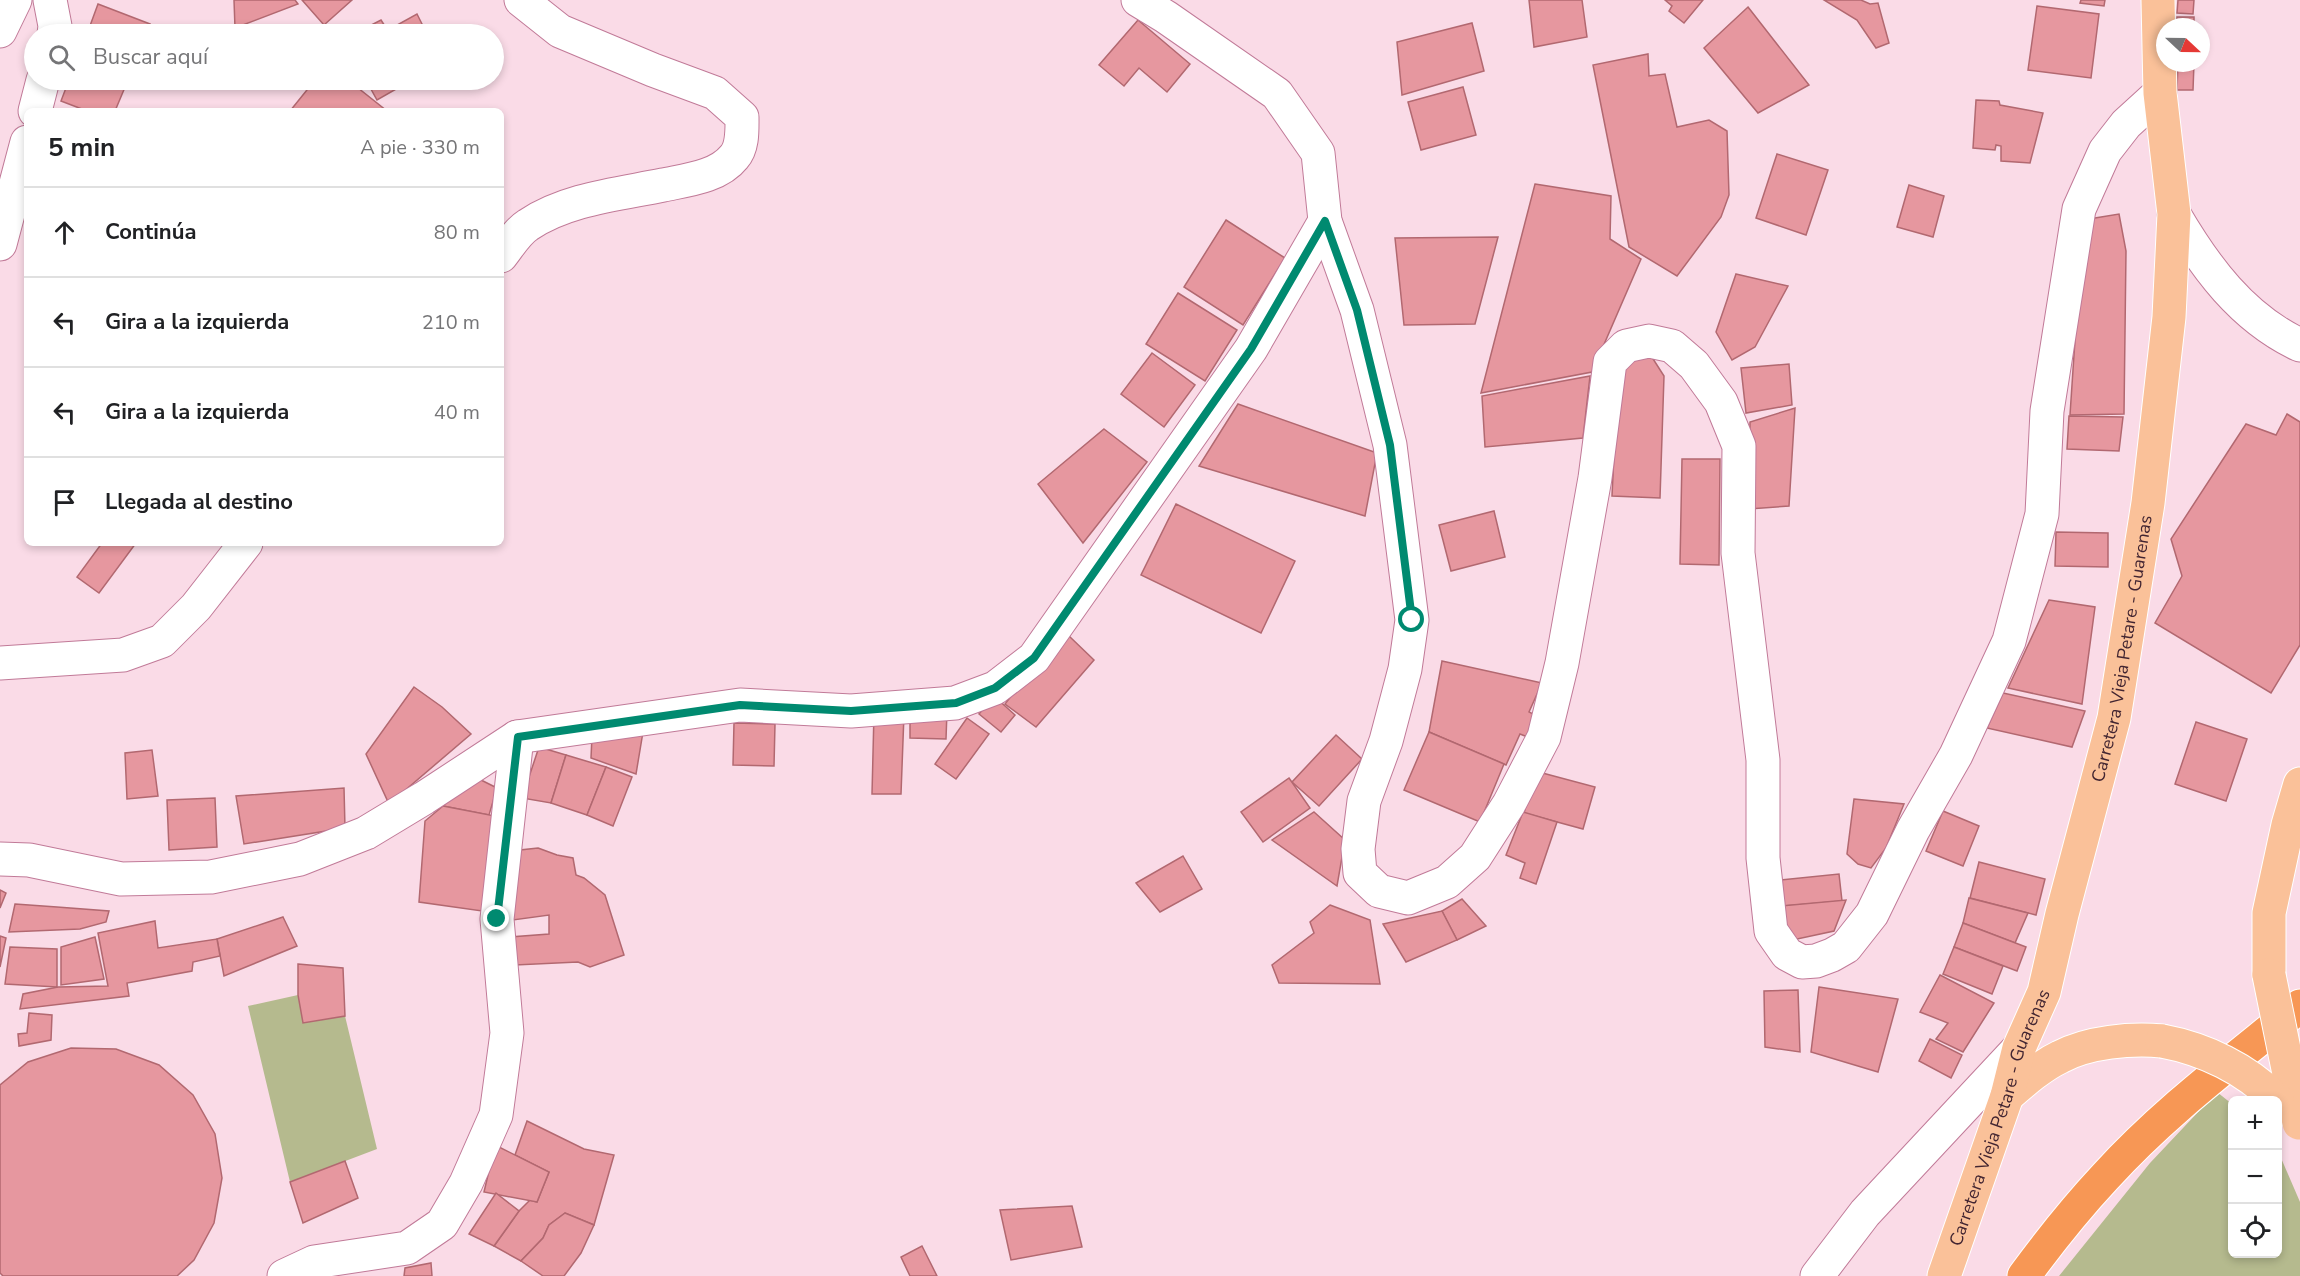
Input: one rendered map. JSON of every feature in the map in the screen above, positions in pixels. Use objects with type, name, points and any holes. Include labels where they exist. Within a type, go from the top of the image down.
[{"type":"highway","points":[[2024,1276],[2042,1251],[2105,1177],[2180,1105],[2300,1006]]},
{"type":"main road","name":"Carretera Vieja Petare - Guarenas","points":[[1944,1276],[2007,1096],[2019,1048],[2044,992],[2062,914],[2114,718],[2148,502],[2169,317],[2174,214],[2160,93],[2158,0]]},
{"type":"main road","points":[[2288,1113],[2269,975],[2269,913],[2288,825],[2300,784]]},
{"type":"main road","points":[[2007,1096],[2062,1056],[2109,1042],[2138,1039],[2181,1045],[2237,1067],[2261,1084],[2288,1113]]},
{"type":"street","points":[[0,31],[15,0]]},
{"type":"street","points":[[50,0],[56,24]]},
{"type":"street","points":[[504,252],[526,226],[544,216],[580,202],[697,178],[722,168],[736,156],[742,138],[742,117],[715,93],[560,31],[521,0]]},
{"type":"street","points":[[1138,0],[1166,16],[1277,94],[1318,153],[1325,221],[1357,310],[1390,445],[1412,620],[1400,690],[1386,741],[1364,801],[1358,849],[1360,873],[1379,891],[1408,898],[1447,882],[1475,857],[1509,804],[1544,737],[1562,663],[1595,478],[1610,362],[1626,346],[1649,340],[1672,346],[1694,365],[1721,402],[1739,446],[1738,553],[1763,760],[1763,858],[1771,932],[1787,954],[1802,962],[1816,961],[1846,947],[1872,914],[1913,830],[1956,755],[2009,641],[2042,514],[2047,411],[2079,209],[2105,151],[2126,124],[2160,93]]},
{"type":"street","points":[[36,108],[40,90]]},
{"type":"street","points":[[0,244],[24,153]]},
{"type":"street","points":[[2174,214],[2190,242],[2224,288],[2262,323],[2300,345]]},
{"type":"street","points":[[0,859],[29,860],[122,879],[211,877],[300,859],[366,833],[518,737],[740,705],[851,711],[956,703],[995,688],[1034,658],[1041,649],[1251,349],[1325,221]]},
{"type":"street","points":[[0,663],[123,655],[162,641],[196,607],[244,546]]},
{"type":"street","points":[[284,1276],[314,1262],[407,1248],[442,1224],[466,1184],[496,1115],[507,1033],[497,919],[518,737]]},
{"type":"street","points":[[1817,1276],[1866,1213],[2019,1048]]},
{"type":"green space","points":[[298,995],[303,1023],[345,1016],[377,1149],[290,1182],[248,1006]]},
{"type":"green space","points":[[2217,1092],[2228,1101],[2228,1258],[2282,1258],[2282,1160],[2300,1202],[2300,1276],[2059,1276],[2150,1163]]},
{"type":"building","points":[[234,0],[295,0],[298,4],[246,24],[235,24]]},
{"type":"building","points":[[302,0],[352,0],[325,24]]},
{"type":"building","points":[[1529,0],[1582,0],[1587,37],[1534,47]]},
{"type":"building","points":[[1665,0],[1703,0],[1684,23],[1669,11],[1672,6]]},
{"type":"building","points":[[1824,0],[1861,0],[1870,4],[1878,3],[1889,43],[1876,48],[1857,20]]},
{"type":"building","points":[[2081,0],[2105,0],[2104,6],[2080,3]]},
{"type":"building","points":[[2178,0],[2194,0],[2193,14],[2177,13]]},
{"type":"building","points":[[98,4],[150,24],[91,24]]},
{"type":"building","points":[[2037,6],[2099,14],[2091,78],[2028,70]]},
{"type":"building","points":[[1748,7],[1809,85],[1758,113],[1704,48]]},
{"type":"building","points":[[417,14],[422,24],[399,24]]},
{"type":"building","points":[[1138,20],[1190,64],[1167,92],[1139,68],[1124,86],[1099,65]]},
{"type":"building","points":[[1472,23],[1484,71],[1402,95],[1397,42]]},
{"type":"building","points":[[1648,54],[1649,76],[1665,74],[1677,127],[1709,120],[1727,131],[1729,195],[1721,217],[1677,276],[1629,247],[1593,65]]},
{"type":"building","points":[[2178,72],[2194,72],[2193,90],[2177,90]]},
{"type":"building","points":[[1463,87],[1476,135],[1421,150],[1408,102]]},
{"type":"building","points":[[65,90],[124,90],[116,108],[79,108],[61,101]]},
{"type":"building","points":[[307,90],[361,90],[383,108],[292,108]]},
{"type":"building","points":[[372,90],[394,90],[377,100]]},
{"type":"building","points":[[1976,100],[1999,101],[2000,105],[2043,113],[2030,163],[2001,161],[2001,146],[1996,145],[1995,150],[1973,148]]},
{"type":"building","points":[[1777,154],[1828,170],[1806,235],[1756,218]]},
{"type":"building","points":[[1535,184],[1611,196],[1610,239],[1641,259],[1592,372],[1481,393]]},
{"type":"building","points":[[1909,185],[1944,196],[1933,237],[1897,227]]},
{"type":"building","points":[[2119,214],[2126,251],[2124,414],[2070,415],[2083,220]]},
{"type":"building","points":[[1226,220],[1285,258],[1243,325],[1184,287]]},
{"type":"building","points":[[1498,237],[1475,324],[1404,325],[1395,238]]},
{"type":"building","points":[[1736,274],[1788,286],[1755,347],[1732,360],[1716,332]]},
{"type":"building","points":[[1178,293],[1237,330],[1205,381],[1146,344]]},
{"type":"building","points":[[1648,351],[1664,376],[1660,498],[1612,496],[1618,370]]},
{"type":"building","points":[[1152,353],[1195,385],[1164,427],[1121,394]]},
{"type":"building","points":[[1789,364],[1792,405],[1746,413],[1741,368]]},
{"type":"building","points":[[1590,376],[1583,438],[1485,447],[1482,396]]},
{"type":"building","points":[[1238,404],[1377,453],[1365,516],[1199,466]]},
{"type":"building","points":[[1795,408],[1789,506],[1749,509],[1750,422]]},
{"type":"building","points":[[2287,414],[2300,422],[2300,645],[2271,693],[2155,623],[2182,576],[2171,539],[2246,424],[2276,435]]},
{"type":"building","points":[[2069,416],[2123,417],[2119,451],[2067,449]]},
{"type":"building","points":[[1104,429],[1147,462],[1083,543],[1038,484]]},
{"type":"building","points":[[1682,459],[1720,459],[1719,565],[1680,564]]},
{"type":"building","points":[[1176,504],[1295,561],[1261,633],[1141,575]]},
{"type":"building","points":[[1494,511],[1505,557],[1451,571],[1439,525]]},
{"type":"building","points":[[2056,532],[2108,533],[2108,567],[2055,566]]},
{"type":"building","points":[[100,546],[134,546],[99,593],[77,577]]},
{"type":"building","points":[[2049,600],[2095,607],[2082,704],[2008,688]]},
{"type":"building","points":[[1069,636],[1094,660],[1036,727],[1005,704],[1037,663]]},
{"type":"building","points":[[1442,661],[1542,683],[1529,712],[1539,717],[1530,738],[1520,734],[1506,765],[1429,732]]},
{"type":"building","points":[[414,687],[442,707],[471,734],[389,804],[366,754]]},
{"type":"building","points":[[2003,693],[2085,711],[2072,747],[1987,728]]},
{"type":"building","points":[[994,696],[1015,715],[1001,732],[979,714]]},
{"type":"building","points":[[910,710],[947,711],[946,739],[910,738]]},
{"type":"building","points":[[874,713],[904,714],[901,794],[872,794]]},
{"type":"building","points":[[967,718],[989,734],[956,779],[935,764]]},
{"type":"building","points":[[2196,722],[2247,739],[2226,801],[2175,784]]},
{"type":"building","points":[[734,723],[775,724],[774,766],[733,765]]},
{"type":"building","points":[[643,732],[636,774],[591,758],[592,736]]},
{"type":"building","points":[[1429,732],[1504,764],[1480,822],[1404,790]]},
{"type":"building","points":[[1336,735],[1362,759],[1319,806],[1292,782]]},
{"type":"building","points":[[539,747],[566,755],[551,803],[522,798]]},
{"type":"building","points":[[152,750],[158,796],[127,799],[125,753]]},
{"type":"building","points":[[566,755],[606,767],[587,815],[551,803]]},
{"type":"building","points":[[606,767],[632,777],[613,826],[587,815]]},
{"type":"building","points":[[1535,771],[1595,787],[1583,829],[1524,813]]},
{"type":"building","points":[[471,775],[497,788],[489,815],[443,806]]},
{"type":"building","points":[[1289,778],[1310,808],[1263,842],[1241,812]]},
{"type":"building","points":[[344,788],[345,828],[244,844],[236,796]]},
{"type":"building","points":[[215,798],[217,847],[169,850],[167,800]]},
{"type":"building","points":[[1854,799],[1904,804],[1886,848],[1871,868],[1858,864],[1847,854]]},
{"type":"building","points":[[443,806],[495,816],[482,911],[419,902],[425,821]]},
{"type":"building","points":[[1943,811],[1979,826],[1963,866],[1926,851]]},
{"type":"building","points":[[1314,812],[1345,840],[1337,886],[1272,840]]},
{"type":"building","points":[[1523,812],[1557,822],[1536,884],[1520,878],[1525,863],[1506,855]]},
{"type":"building","points":[[538,848],[573,858],[576,875],[584,878],[605,895],[624,955],[590,967],[578,962],[515,965],[510,937],[549,934],[549,915],[513,920],[520,850]]},
{"type":"building","points":[[1183,856],[1202,889],[1160,912],[1136,883]]},
{"type":"building","points":[[1979,862],[2045,879],[2036,915],[1970,898]]},
{"type":"building","points":[[1839,874],[1842,901],[1773,907],[1770,881]]},
{"type":"building","points":[[0,890],[6,893],[0,908]]},
{"type":"building","points":[[1969,898],[2028,913],[2015,943],[1963,923]]},
{"type":"building","points":[[1462,899],[1486,926],[1457,940],[1442,911]]},
{"type":"building","points":[[1846,900],[1834,931],[1788,941],[1770,907]]},
{"type":"building","points":[[15,904],[109,911],[106,922],[80,929],[9,932]]},
{"type":"building","points":[[1330,905],[1370,920],[1380,984],[1279,983],[1272,965],[1314,933],[1310,922]]},
{"type":"building","points":[[1442,911],[1457,940],[1406,962],[1383,924]]},
{"type":"building","points":[[283,917],[297,946],[224,976],[217,939]]},
{"type":"building","points":[[155,921],[158,948],[217,939],[220,956],[193,962],[192,971],[127,983],[129,996],[20,1009],[23,994],[58,987],[108,986],[98,933]]},
{"type":"building","points":[[1963,923],[2026,947],[2017,971],[1954,947]]},
{"type":"building","points":[[0,936],[6,938],[0,967]]},
{"type":"building","points":[[95,937],[104,979],[61,985],[61,947]]},
{"type":"building","points":[[10,947],[57,949],[57,987],[5,984]]},
{"type":"building","points":[[1954,947],[2003,966],[1992,994],[1943,974]]},
{"type":"building","points":[[298,964],[343,968],[345,1016],[303,1023],[298,995]]},
{"type":"building","points":[[1940,975],[1994,1003],[1963,1052],[1936,1039],[1948,1023],[1920,1012]]},
{"type":"building","points":[[1819,987],[1898,999],[1878,1072],[1811,1052]]},
{"type":"building","points":[[1798,990],[1800,1052],[1765,1047],[1764,991]]},
{"type":"building","points":[[29,1013],[52,1015],[51,1040],[19,1046],[18,1034],[27,1033]]},
{"type":"building","points":[[1930,1039],[1962,1055],[1951,1078],[1919,1061]]},
{"type":"building","points":[[71,1048],[116,1049],[159,1065],[193,1095],[215,1134],[222,1178],[214,1223],[194,1260],[177,1276],[3,1276],[0,1273],[0,1085],[28,1062]]},
{"type":"building","points":[[527,1121],[584,1149],[614,1155],[594,1225],[565,1213],[549,1225],[543,1238],[521,1261],[494,1246],[519,1211],[530,1200],[537,1202],[549,1172],[515,1155]]},
{"type":"building","points":[[495,1145],[549,1172],[537,1202],[484,1192]]},
{"type":"building","points":[[345,1161],[358,1198],[303,1223],[290,1182]]},
{"type":"building","points":[[496,1193],[519,1211],[494,1246],[469,1234]]},
{"type":"building","points":[[1072,1206],[1082,1247],[1011,1260],[1000,1210]]},
{"type":"building","points":[[565,1213],[594,1225],[581,1253],[564,1276],[543,1276],[521,1261],[543,1238],[549,1225]]},
{"type":"building","points":[[922,1246],[937,1276],[910,1276],[901,1257]]},
{"type":"building","points":[[431,1263],[432,1276],[404,1276],[405,1268]]},
{"type":"route","points":[[497,919],[518,737],[740,705],[851,711],[956,703],[995,688],[1034,658],[1251,349],[1325,221],[1357,310],[1390,445],[1412,620]]}]
